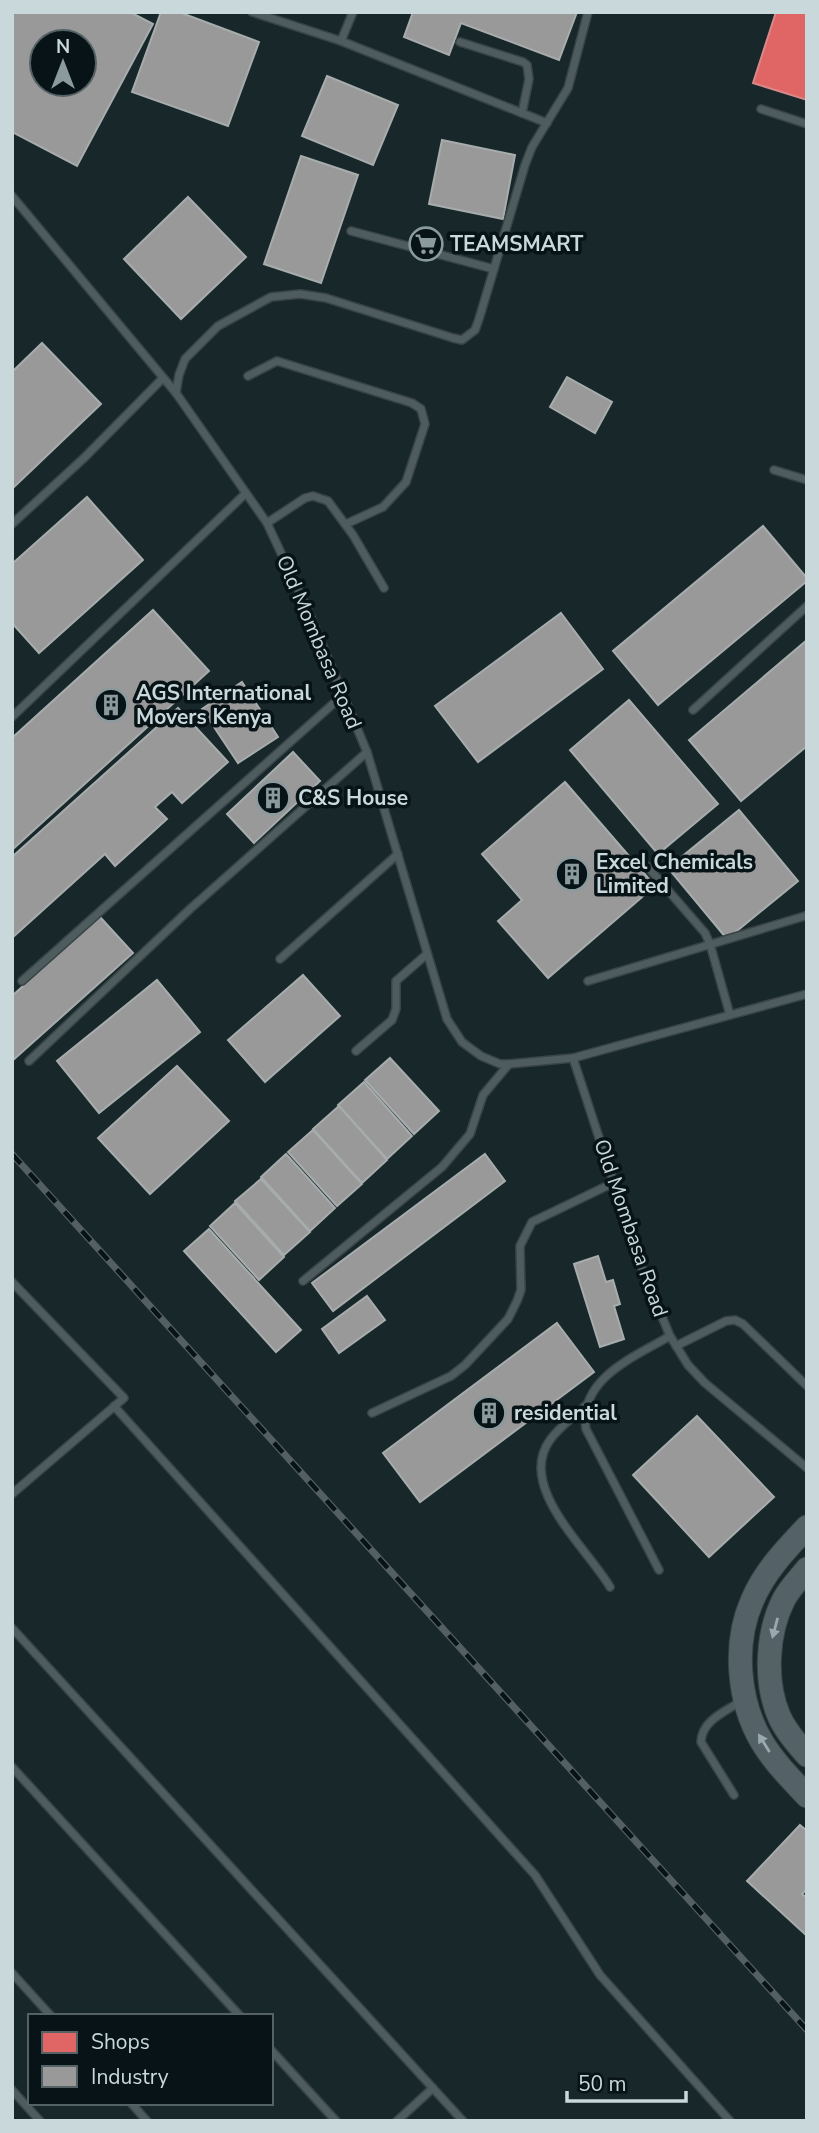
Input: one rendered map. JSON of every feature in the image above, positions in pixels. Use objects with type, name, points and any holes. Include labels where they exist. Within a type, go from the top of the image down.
[{"type":"main road","points":[[807,1527],[772,1567],[751,1603],[741,1649],[747,1710],[761,1741],[807,1796]]},
{"type":"main road","points":[[807,1569],[782,1605],[772,1638],[770,1666],[779,1716],[807,1755]]},
{"type":"lane","points":[[252,12],[341,41],[547,123]]},
{"type":"lane","points":[[341,41],[353,12]]},
{"type":"lane","points":[[176,393],[185,359],[218,326],[271,297],[300,294],[326,298],[462,340],[475,330],[532,147],[568,88],[588,12]]},
{"type":"lane","points":[[460,42],[527,65],[530,79],[522,113]]},
{"type":"lane","points":[[761,109],[807,124]]},
{"type":"lane","name":"Old Mombasa Road","points":[[12,196],[176,393],[267,523],[309,613],[367,752],[447,1019],[462,1042],[481,1056],[500,1064],[573,1058],[807,994]]},
{"type":"lane","points":[[351,231],[494,269]]},
{"type":"lane","points":[[248,376],[277,361],[412,403],[421,409],[425,424],[407,481],[383,507],[346,524]]},
{"type":"lane","points":[[12,524],[84,458],[163,378]]},
{"type":"lane","points":[[774,470],[807,480]]},
{"type":"lane","points":[[12,718],[245,494]]},
{"type":"lane","points":[[267,523],[305,498],[313,496],[328,501],[346,524],[384,588]]},
{"type":"lane","points":[[693,710],[807,606]]},
{"type":"lane","points":[[22,981],[343,695]]},
{"type":"lane","points":[[29,1061],[190,909],[367,752]]},
{"type":"lane","points":[[280,960],[397,854]]},
{"type":"lane","points":[[647,866],[698,925],[710,944],[730,1015]]},
{"type":"lane","points":[[589,981],[805,916]]},
{"type":"lane","points":[[356,1051],[392,1020],[396,1009],[396,981],[427,954]]},
{"type":"lane","name":"Old Mombasa Road","points":[[573,1058],[641,1266],[670,1336],[688,1365],[705,1382],[807,1468]]},
{"type":"lane","points":[[303,1281],[442,1167],[470,1134],[484,1095],[509,1064]]},
{"type":"lane","points":[[372,1413],[451,1376],[465,1366],[508,1319],[517,1301],[521,1290],[520,1246],[532,1222],[613,1183]]},
{"type":"lane","points":[[12,1282],[124,1398],[12,1494]]},
{"type":"lane","points":[[676,1346],[726,1321],[735,1320],[743,1324],[807,1386]]},
{"type":"lane","points":[[659,1570],[586,1429],[583,1415],[597,1384],[611,1372],[670,1336]]},
{"type":"lane","points":[[114,1406],[535,1875],[600,1975],[730,2121]]},
{"type":"lane","points":[[586,1406],[550,1440],[542,1464],[543,1482],[552,1507],[610,1587]]},
{"type":"lane","points":[[12,1628],[463,2121]]},
{"type":"lane","points":[[734,1795],[701,1742],[701,1733],[706,1724],[745,1699]]},
{"type":"lane","points":[[12,1767],[238,2014]]},
{"type":"lane","points":[[12,1973],[49,2014]]},
{"type":"lane","points":[[273,2052],[336,2121]]},
{"type":"lane","points":[[397,2121],[433,2088]]},
{"type":"lane","points":[[12,2090],[40,2121]]},
{"type":"lane","points":[[133,2105],[147,2121]]},
{"type":"building: Shops","points":[[776,12],[807,12],[807,100],[753,83]]},
{"type":"building: Industry","points":[[12,12],[130,12],[153,24],[77,166],[12,132]]},
{"type":"building: Industry","points":[[161,12],[179,12],[259,42],[228,126],[132,92]]},
{"type":"building: Industry","points":[[413,12],[577,12],[559,60],[461,23],[449,55],[404,37]]},
{"type":"building: Industry","points":[[327,76],[398,105],[373,165],[302,136]]},
{"type":"building: Industry","points":[[442,140],[515,155],[503,219],[429,204]]},
{"type":"building: Industry","points":[[301,156],[358,175],[321,283],[264,264]]},
{"type":"building: Industry","points":[[188,197],[246,257],[181,319],[124,259]]},
{"type":"building: Industry","points":[[42,343],[101,404],[12,489],[12,372]]},
{"type":"building: Industry","points":[[567,377],[612,402],[595,433],[550,407]]},
{"type":"building: Industry","points":[[87,497],[143,560],[39,653],[12,623],[12,564]]},
{"type":"building: Industry","points":[[763,526],[807,581],[658,705],[613,651]]},
{"type":"building: Industry","name":"AGS International Movers Kenya","points":[[153,610],[209,671],[12,850],[12,738]]},
{"type":"building: Industry","points":[[561,613],[603,669],[478,762],[435,706]]},
{"type":"building: Industry","points":[[807,640],[807,746],[741,801],[689,740]]},
{"type":"building: Industry","points":[[242,682],[278,737],[238,763],[202,709]]},
{"type":"building: Industry","points":[[629,700],[718,804],[658,854],[570,750]]},
{"type":"building: Industry","points":[[178,708],[228,762],[182,803],[172,792],[155,807],[167,819],[115,866],[105,854],[12,938],[12,857]]},
{"type":"building: Industry","name":"C&S House","points":[[293,752],[320,781],[254,843],[227,814]]},
{"type":"building: Industry","name":"Excel Chemicals Limited","points":[[565,782],[655,886],[548,978],[498,921],[522,900],[482,854]]},
{"type":"building: Industry","points":[[739,810],[798,881],[727,939],[668,868]]},
{"type":"building: Industry","points":[[100,917],[133,953],[12,1061],[12,996]]},
{"type":"building: Industry","points":[[303,975],[340,1016],[265,1082],[228,1040]]},
{"type":"building: Industry","points":[[157,980],[200,1032],[99,1113],[57,1061]]},
{"type":"building: Industry","points":[[390,1058],[439,1111],[414,1134],[365,1080]]},
{"type":"building: Industry","points":[[177,1066],[229,1121],[150,1194],[98,1138]]},
{"type":"building: Industry","points":[[364,1082],[412,1136],[387,1159],[338,1105]]},
{"type":"building: Industry","points":[[339,1106],[387,1160],[362,1183],[313,1129]]},
{"type":"building: Industry","points":[[313,1130],[362,1184],[337,1206],[288,1152]]},
{"type":"building: Industry","points":[[286,1154],[335,1208],[310,1231],[261,1177]]},
{"type":"building: Industry","points":[[485,1154],[505,1181],[333,1311],[312,1283]]},
{"type":"building: Industry","points":[[261,1179],[310,1232],[284,1255],[235,1201]]},
{"type":"building: Industry","points":[[235,1203],[284,1257],[259,1280],[210,1226]]},
{"type":"building: Industry","points":[[209,1229],[301,1330],[276,1352],[184,1251]]},
{"type":"building: Industry","points":[[598,1256],[606,1282],[613,1280],[620,1304],[614,1306],[624,1339],[600,1347],[574,1264]]},
{"type":"building: Industry","points":[[367,1296],[385,1320],[339,1353],[322,1329]]},
{"type":"building: Industry","name":"residential","points":[[557,1323],[594,1372],[420,1502],[383,1453]]},
{"type":"building: Industry","points":[[697,1416],[774,1497],[709,1557],[633,1475]]},
{"type":"building: Industry","points":[[800,1825],[807,1831],[807,1889],[802,1894],[807,1898],[807,1936],[747,1881]]},
{"type":"railway","points":[[12,1154],[807,2030]]},
{"type":"place","name":"TEAMSMART","points":[[426,244]]},
{"type":"place","name":"AGS International Movers Kenya","points":[[111,705]]},
{"type":"place","name":"C&S House","points":[[273,798]]},
{"type":"place","name":"Excel Chemicals Limited","points":[[572,874]]},
{"type":"place","name":"residential","points":[[489,1413]]}]
